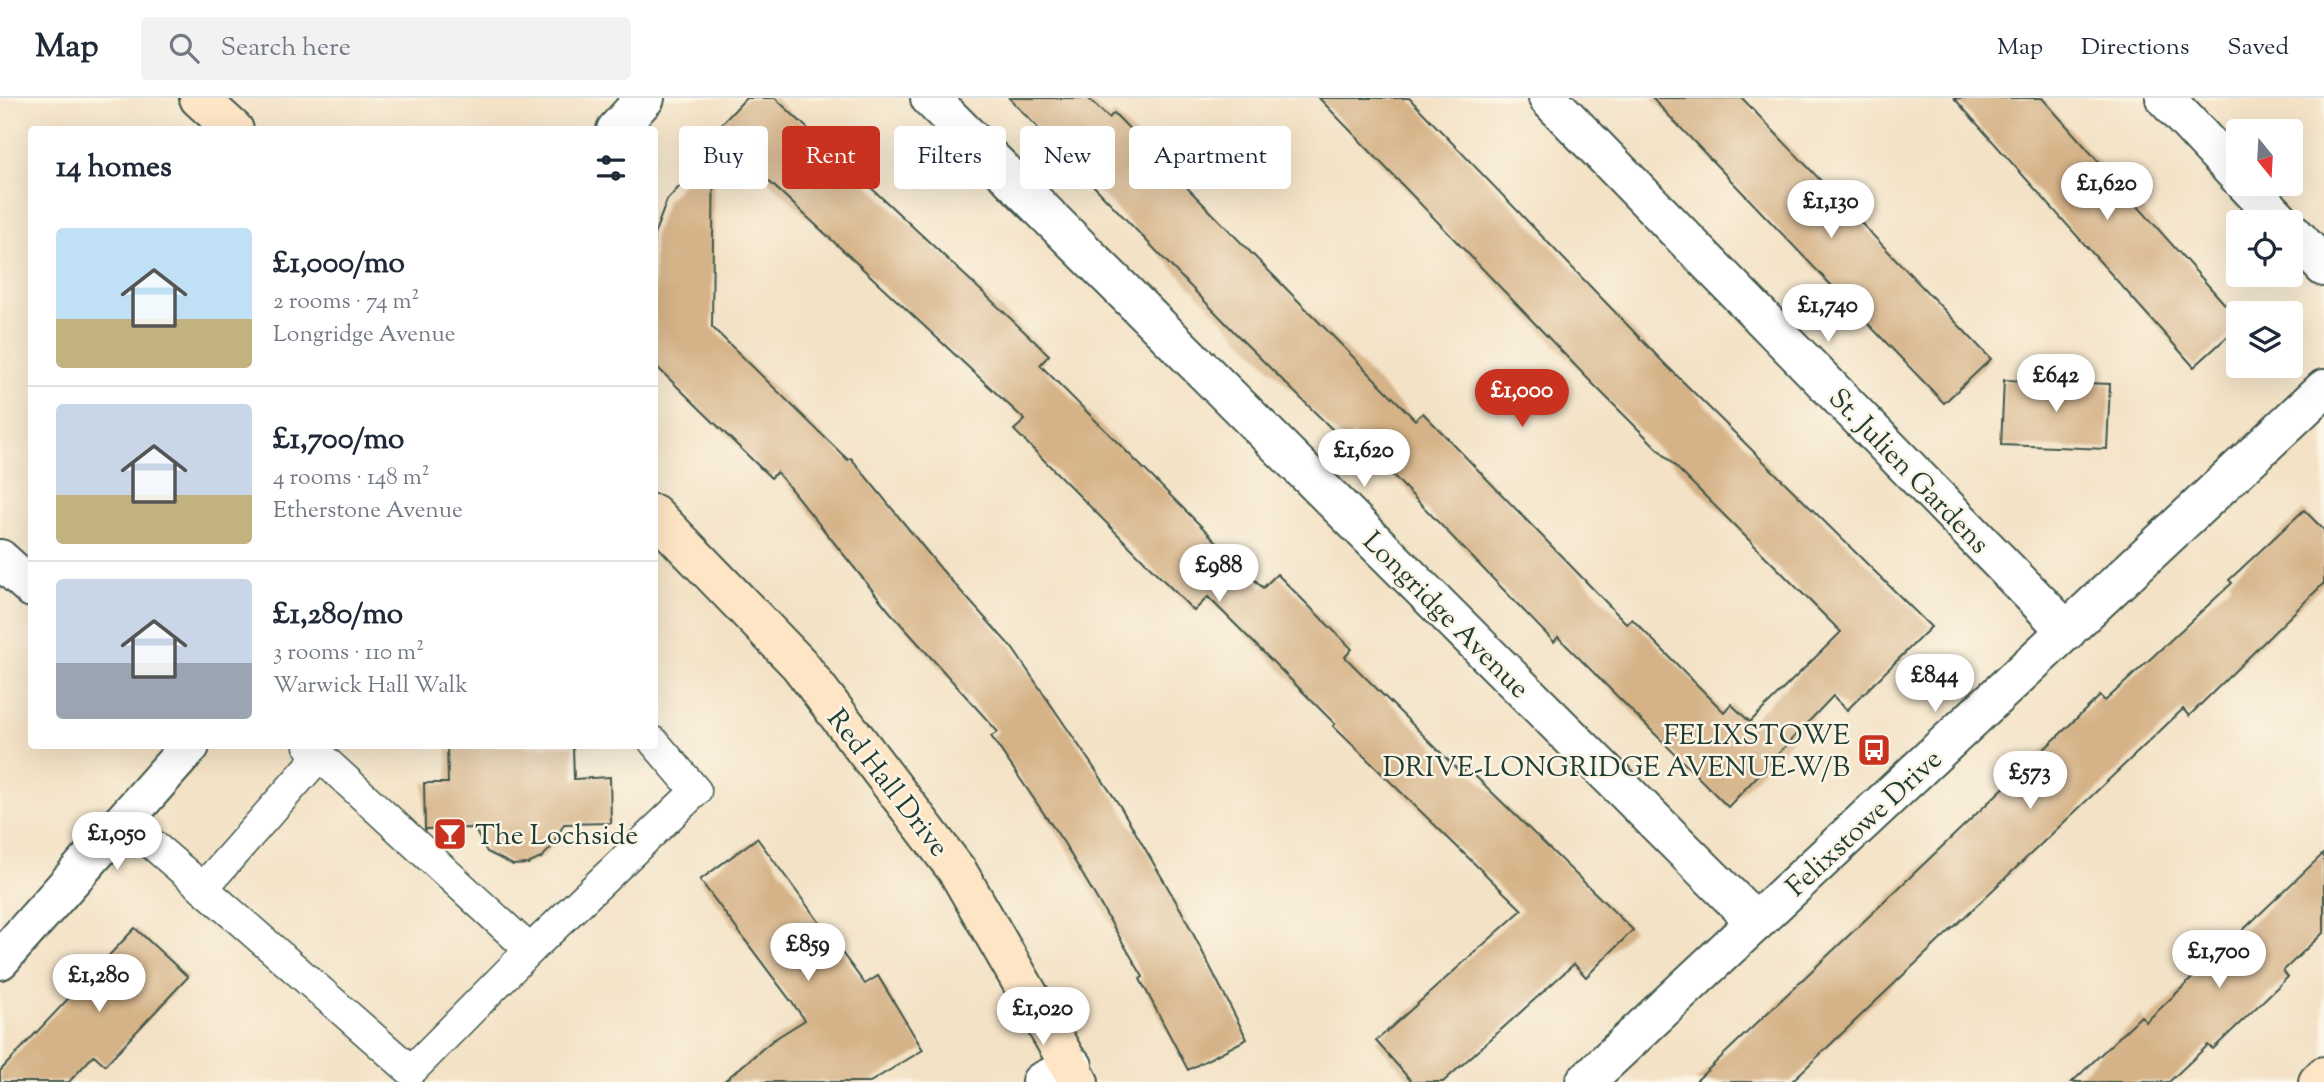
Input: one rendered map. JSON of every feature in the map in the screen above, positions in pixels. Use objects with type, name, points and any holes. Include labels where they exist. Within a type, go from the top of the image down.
[{"type":"street","points":[[199,98],[230,126]]},
{"type":"street","points":[[620,126],[646,98]]},
{"type":"street","name":"Longridge Avenue","points":[[930,98],[1756,922]]},
{"type":"street","name":"St. Julien Gardens","points":[[1548,98],[2067,631]]},
{"type":"street","points":[[2165,98],[2226,163]]},
{"type":"street","points":[[2257,196],[2271,210]]},
{"type":"street","points":[[2303,244],[2324,267]]},
{"type":"street","name":"Felixstowe Drive","points":[[1585,1082],[2324,389]]},
{"type":"street","name":"Red Hall Drive","points":[[658,518],[799,664],[958,872],[1064,1077]]},
{"type":"street","points":[[0,559],[28,584]]},
{"type":"street","points":[[0,960],[187,749]]},
{"type":"street","points":[[2318,1082],[2324,1076]]},
{"type":"lane","points":[[124,820],[411,1071],[530,950],[696,791],[658,747]]},
{"type":"lane","points":[[203,888],[315,750],[530,950]]},
{"type":"building","points":[[746,98],[775,98],[805,126],[782,126],[782,189],[872,189],[1049,355],[1040,365],[1263,588],[1277,574],[1352,649],[1345,657],[1462,774],[1467,768],[1633,930],[1586,977],[1574,964],[1443,1082],[1412,1082],[1376,1041],[1522,910],[1333,726],[1335,724],[1208,597],[1194,611],[1014,430],[1025,420],[768,180],[768,126],[720,126]]},
{"type":"building","points":[[1009,98],[1088,98],[1109,118],[1114,113],[1129,128],[1129,189],[1189,189],[1415,420],[1423,413],[1627,624],[1632,619],[1724,712],[1731,704],[1750,722],[1841,632],[1591,382],[1319,98],[1409,98],[1663,362],[1931,627],[1847,710],[1833,696],[1728,807],[1558,637],[1554,642],[1353,434],[1345,442],[1097,189],[1115,189],[1115,126],[1036,126]]},
{"type":"building","points":[[1652,98],[1742,98],[1991,359],[1944,403]]},
{"type":"building","points":[[1954,98],[2042,98],[2226,305],[2226,338],[2194,367]]},
{"type":"building","points":[[679,187],[714,189],[712,327],[848,460],[851,458],[941,569],[1013,649],[1120,806],[1181,910],[1247,1039],[1188,1070],[1140,979],[1143,977],[1064,843],[991,736],[998,732],[890,612],[777,472],[771,478],[658,368],[658,224],[667,200]]},
{"type":"building","points":[[2004,380],[2110,384],[2107,449],[2001,445]]},
{"type":"building","points":[[2304,510],[2324,530],[2324,583],[2189,716],[2183,709],[1791,1082],[1695,1082],[2100,696],[2105,701],[2232,583],[2229,580]]},
{"type":"building","points":[[447,749],[573,749],[574,779],[610,777],[611,823],[564,824],[551,848],[541,858],[528,864],[513,865],[487,852],[474,828],[425,829],[424,783],[448,783]]},
{"type":"building","points":[[757,838],[865,984],[878,976],[923,1050],[870,1082],[723,1082],[773,1040],[805,1020],[700,880]]},
{"type":"building","points":[[2324,853],[2324,932],[2283,971],[2288,977],[2213,1049],[2208,1045],[2169,1082],[2072,1082],[2141,1016],[2146,1022]]},
{"type":"building","points":[[135,928],[188,977],[105,1065],[94,1055],[69,1082],[0,1082],[0,1071]]},
{"type":"place","name":"FELIXSTOWE DRIVE-LONGRIDGE AVENUE-W/B","points":[[1874,750]]},
{"type":"place","name":"The Lochside","points":[[450,834]]}]
